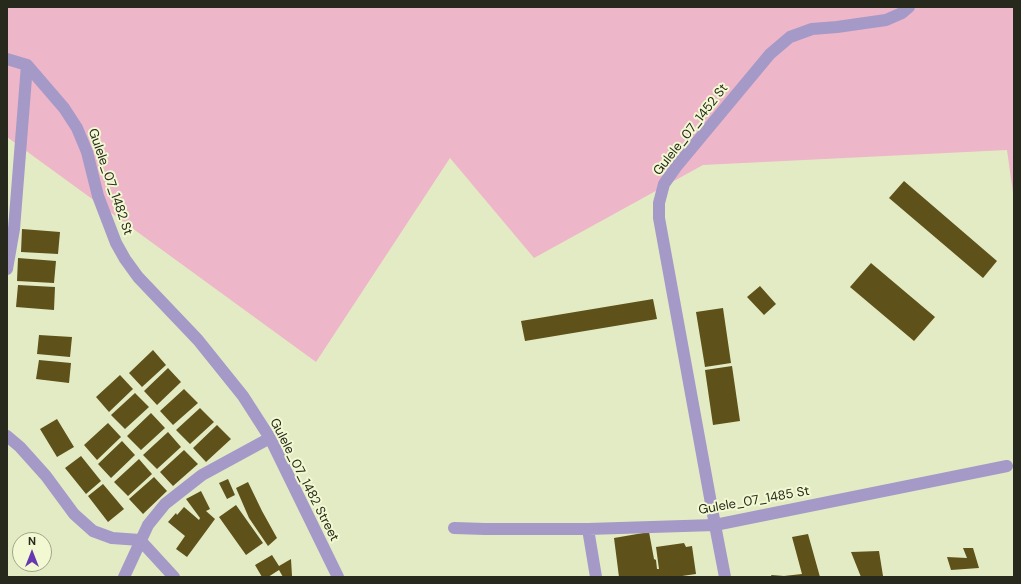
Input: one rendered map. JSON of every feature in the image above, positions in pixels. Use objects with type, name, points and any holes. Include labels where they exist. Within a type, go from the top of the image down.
[{"type":"street","name":"Gulele_07_1452 St","points":[[726,577],[715,525],[659,218],[659,203],[664,184],[676,167],[770,54],[790,37],[812,29],[843,27],[886,20],[902,13],[909,7]]},
{"type":"street","points":[[7,59],[27,65],[14,229],[7,269]]},
{"type":"street","name":"Gulele_07_1482 St","points":[[27,65],[64,108],[77,128],[88,152],[98,196],[124,259],[138,277],[198,340]]},
{"type":"street","name":"Gulele_07_1482 Street","points":[[198,340],[243,396],[270,438],[338,577]]},
{"type":"street","points":[[7,436],[31,458],[74,514],[93,530],[112,538],[140,540],[174,577]]},
{"type":"street","points":[[124,577],[148,525],[165,504],[202,475],[270,438]]},
{"type":"street","name":"Gulele_07_1485 St","points":[[454,528],[485,530],[588,529],[715,525],[1007,466]]},
{"type":"street","points":[[588,529],[596,577]]},
{"type":"shaded area","points":[[7,7],[1014,7],[1014,200],[1007,150],[703,165],[534,258],[450,158],[316,362],[7,137]]},
{"type":"building","points":[[904,181],[997,261],[983,278],[889,198]]},
{"type":"building","points":[[22,229],[60,232],[58,254],[21,252]]},
{"type":"building","points":[[18,258],[56,261],[54,283],[17,281]]},
{"type":"building","points":[[871,263],[935,317],[914,341],[850,287]]},
{"type":"building","points":[[18,285],[55,287],[54,310],[16,307]]},
{"type":"building","points":[[760,286],[776,304],[764,315],[747,297]]},
{"type":"building","points":[[653,299],[657,319],[525,341],[521,321]]},
{"type":"building","points":[[723,308],[731,363],[705,367],[696,312]]},
{"type":"building","points":[[39,335],[72,337],[70,357],[37,354]]},
{"type":"building","points":[[153,350],[166,365],[142,387],[129,373]]},
{"type":"building","points":[[39,360],[71,363],[69,383],[36,379]]},
{"type":"building","points":[[732,366],[740,421],[713,425],[705,370]]},
{"type":"building","points":[[168,368],[181,382],[157,405],[144,391]]},
{"type":"building","points":[[120,375],[133,389],[109,412],[96,397]]},
{"type":"building","points":[[184,389],[198,403],[173,425],[160,411]]},
{"type":"building","points":[[135,393],[149,407],[125,429],[111,415]]},
{"type":"building","points":[[200,408],[214,422],[190,444],[176,430]]},
{"type":"building","points":[[151,413],[165,428],[141,450],[127,436]]},
{"type":"building","points":[[57,419],[74,447],[57,457],[40,429]]},
{"type":"building","points":[[108,423],[121,437],[97,460],[84,445]]},
{"type":"building","points":[[217,425],[231,439],[206,462],[193,448]]},
{"type":"building","points":[[168,432],[181,447],[157,469],[143,455]]},
{"type":"building","points":[[122,441],[135,455],[111,478],[98,464]]},
{"type":"building","points":[[184,450],[198,464],[173,486],[160,472]]},
{"type":"building","points":[[81,456],[101,481],[86,494],[65,468]]},
{"type":"building","points":[[139,459],[152,474],[128,496],[114,482]]},
{"type":"building","points":[[154,477],[167,491],[143,514],[129,499]]},
{"type":"building","points":[[228,479],[235,495],[227,499],[219,483]]},
{"type":"building","points":[[248,482],[277,538],[268,546],[249,518],[236,488]]},
{"type":"building","points":[[103,484],[124,509],[108,522],[88,496]]},
{"type":"building","points":[[201,491],[210,509],[206,511],[215,519],[187,557],[176,549],[185,536],[168,522],[184,507],[199,520],[200,518],[186,499]]},
{"type":"building","points":[[236,505],[263,543],[246,555],[219,517]]},
{"type":"building","points":[[649,532],[657,569],[659,569],[656,547],[684,543],[686,547],[692,546],[696,574],[675,577],[619,577],[614,538]]},
{"type":"building","points":[[808,534],[820,577],[772,577],[771,575],[784,576],[802,574],[792,537]]},
{"type":"building","points":[[963,548],[973,548],[979,568],[951,570],[947,557],[967,558]]},
{"type":"building","points":[[879,551],[883,576],[861,577],[851,552]]},
{"type":"building","points":[[272,555],[279,566],[291,559],[292,576],[283,577],[279,570],[268,577],[262,577],[255,565]]}]
